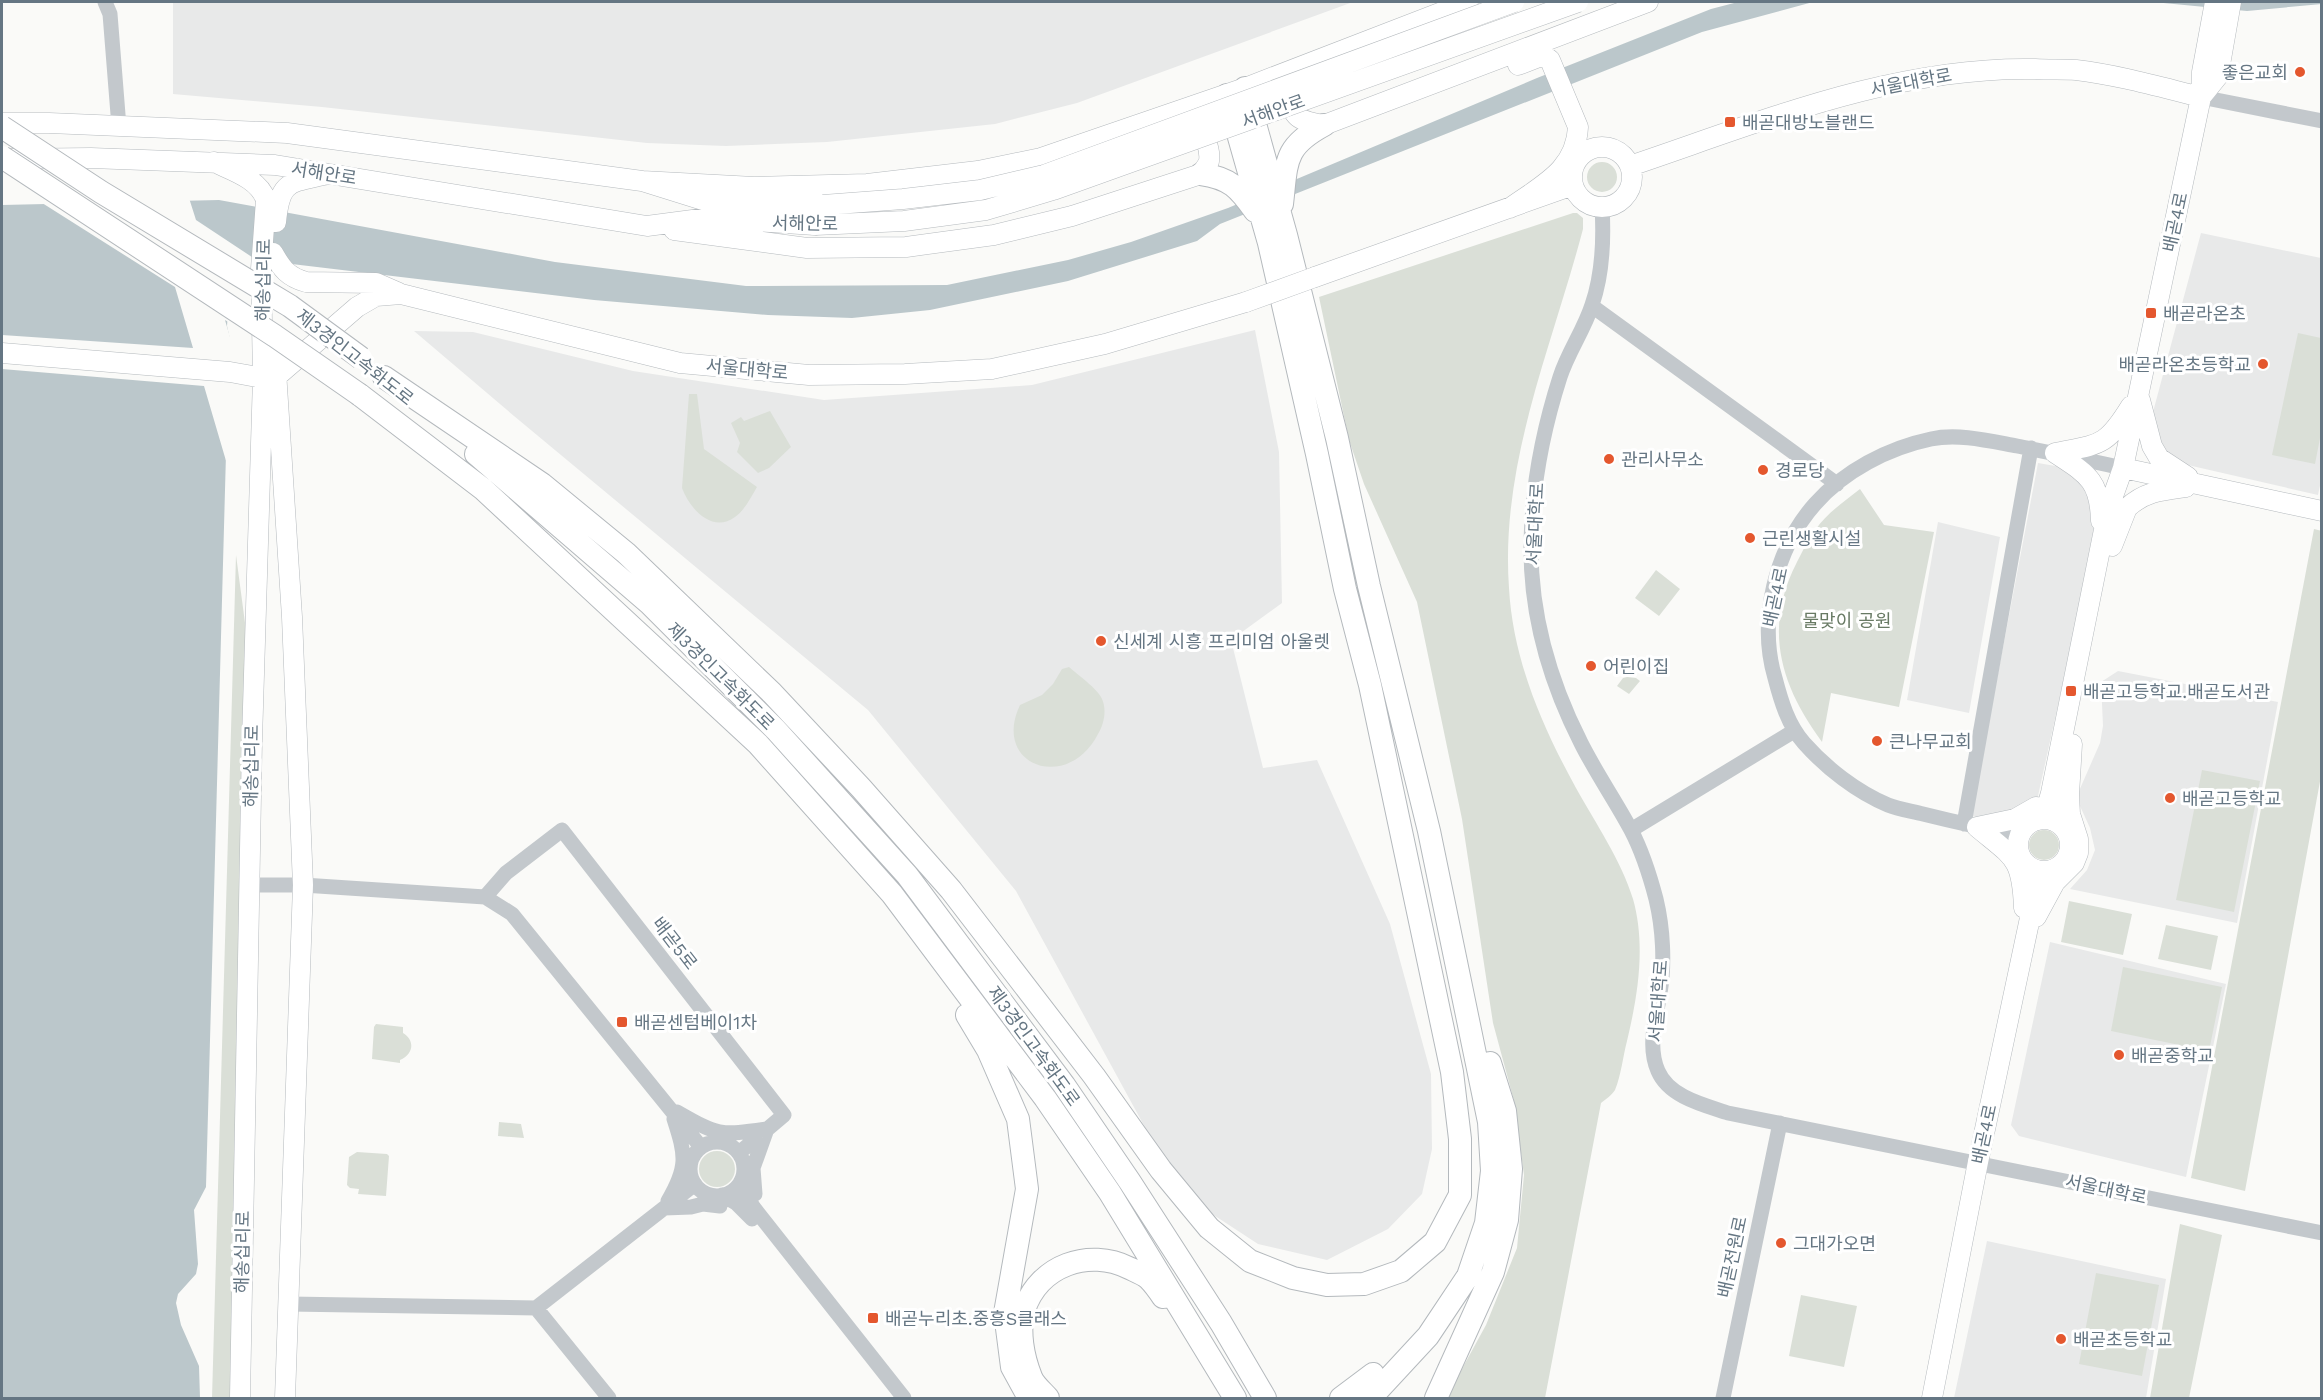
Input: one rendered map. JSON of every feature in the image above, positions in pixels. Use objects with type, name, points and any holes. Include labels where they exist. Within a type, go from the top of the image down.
[{"type":"highway","points":[[1236,91],[1337,438],[1369,586],[1429,831],[1489,1122],[1492,1171],[1486,1222],[1468,1276],[1428,1336],[1378,1390],[1365,1398]]},
{"type":"highway","name":"제3경인고속화도로","points":[[2,125],[111,198],[290,306],[361,358],[650,604],[776,730],[907,875],[1064,1085],[1221,1323],[1265,1398]]},
{"type":"highway","points":[[1201,174],[1217,177],[1261,177],[1305,135],[1324,125]]},
{"type":"highway","name":"제3경인고속화도로","points":[[2,158],[360,394],[483,489],[758,744],[892,894],[1045,1098],[1110,1194],[1231,1390]]},
{"type":"highway","points":[[384,377],[543,484],[626,553],[772,693],[861,788],[951,890],[1094,1076],[1161,1170],[1209,1228],[1250,1261],[1293,1278],[1327,1285],[1364,1284],[1401,1271],[1435,1242],[1460,1195],[1460,1139],[1452,1071],[1383,746],[1344,589],[1275,229],[1261,177]]},
{"type":"highway","points":[[1341,1398],[1368,1380],[1417,1328],[1467,1249],[1480,1171],[1480,1124],[1427,896],[1383,746]]},
{"type":"highway","points":[[892,894],[948,981],[988,1050],[1018,1119],[1027,1189],[1005,1313],[1012,1367],[1029,1398]]},
{"type":"highway","points":[[1436,1398],[1493,1272],[1508,1220],[1511,1169],[1505,1111],[1449,926]]},
{"type":"highway","points":[[1048,1398],[1032,1379],[1021,1338],[1024,1311],[1031,1296],[1058,1268],[1078,1261],[1100,1259],[1117,1262],[1148,1278],[1231,1390]]},
{"type":"main road","points":[[642,181],[754,187],[867,184],[978,171],[1041,158],[1177,113],[1468,2]]},
{"type":"main road","name":"서해안로","points":[[2,125],[49,123],[287,133],[642,181],[706,201],[823,205],[903,200],[980,190],[1044,175],[1514,2]]},
{"type":"main road","name":"서해안로","points":[[2,158],[91,158],[275,165],[648,226],[708,218],[815,225],[904,221],[986,210],[1053,190],[1578,2]]},
{"type":"main road","points":[[1301,66],[1289,78],[1288,93],[1292,111],[1301,121],[1324,125],[1648,2]]},
{"type":"main road","points":[[2201,97],[2218,76],[2218,30],[2215,2]]},
{"type":"main road","points":[[2218,30],[2231,2]]},
{"type":"main road","points":[[1423,88],[1509,69],[1539,57],[1546,57],[1552,63],[1586,138],[1573,166],[1571,176],[1573,185],[1584,201],[1602,207],[1617,202],[1629,190],[1630,166],[1616,150],[1605,147],[1591,148],[1578,158]]},
{"type":"main road","name":"서울대학로","points":[[1630,166],[1789,112],[1924,77],[2001,69],[2075,70],[2139,81],[2201,97]]},
{"type":"main road","name":"배곧4로","points":[[2063,827],[2060,804],[2067,742],[2107,544],[2123,482],[2123,468],[2201,97]]},
{"type":"main road","points":[[648,226],[807,248],[906,247],[994,235],[1072,216],[1201,174],[1209,162],[1207,145],[1201,130],[1189,117],[1177,113]]},
{"type":"main road","points":[[1510,208],[1566,167],[1575,149],[1581,127]]},
{"type":"main road","name":"해송십리로","points":[[214,162],[257,184],[266,200],[261,269],[292,617],[303,885],[285,1398]]},
{"type":"main road","name":"해송십리로","points":[[240,1398],[249,885],[273,253],[278,199],[286,187],[295,182],[328,174]]},
{"type":"main road","name":"서울대학로","points":[[269,378],[357,307],[376,296],[401,294],[680,363],[809,375],[904,374],[992,369],[1105,344],[1246,302],[1573,185]]},
{"type":"main road","points":[[273,253],[285,272],[295,279],[306,282],[376,283],[401,294]]},
{"type":"main road","points":[[2,353],[230,372],[269,378]]},
{"type":"main road","points":[[2055,453],[2098,444],[2106,440],[2119,428],[2139,394]]},
{"type":"main road","points":[[2139,394],[2152,446],[2159,458],[2200,486]]},
{"type":"main road","points":[[2055,453],[2087,477],[2099,495],[2107,544]]},
{"type":"main road","name":"배곧4로","points":[[2123,468],[2200,486],[2321,509]]},
{"type":"main road","points":[[2107,544],[2127,508],[2138,499],[2156,491],[2200,486]]},
{"type":"main road","points":[[1971,826],[2015,819],[2034,810],[2067,742]]},
{"type":"main road","points":[[2025,938],[2055,882],[2074,863],[2078,853],[2078,839],[2070,814],[2067,742]]},
{"type":"main road","name":"배곧4로","points":[[2038,820],[2046,810],[2067,742]]},
{"type":"main road","points":[[2047,819],[2063,827],[2070,843],[2066,860],[2052,870],[2040,871],[2028,866],[2022,860],[2019,852],[2020,836],[2030,823],[2047,819]]},
{"type":"main road","points":[[1971,826],[2009,854],[2020,869],[2023,881],[2025,938]]},
{"type":"main road","name":"배곧4로","points":[[1932,1398],[1978,1162],[2040,871]]},
{"type":"street","points":[[105,2],[110,14],[119,127]]},
{"type":"street","points":[[2201,97],[2322,121]]},
{"type":"street","name":"서울대학로","points":[[1602,207],[1604,232],[1602,265],[1592,306],[1560,376],[1541,457],[1531,543],[1532,579],[1549,667],[1565,709],[1596,770],[1631,830],[1646,865],[1654,893],[1661,934],[1660,992],[1652,1034],[1657,1070],[1665,1083],[1695,1102],[1728,1113],[2322,1233]]},
{"type":"street","points":[[1592,306],[1837,484]]},
{"type":"street","name":"배곧4로","points":[[2020,836],[1888,805],[1863,792],[1814,754],[1794,731],[1778,690],[1767,636],[1771,598],[1784,557],[1802,522],[1815,504],[1837,484],[1870,460],[1901,448],[1933,438],[1991,441],[2123,468]]},
{"type":"street","points":[[1971,826],[2031,448]]},
{"type":"street","points":[[1631,830],[1794,731]]},
{"type":"street","name":"배곧5로","points":[[485,897],[506,873],[562,830],[784,1115],[739,1153]]},
{"type":"street","points":[[249,885],[303,885],[485,897],[512,914],[701,1147]]},
{"type":"street","points":[[669,1108],[703,1127],[723,1134],[766,1130],[755,1156],[752,1179],[765,1229]]},
{"type":"street","points":[[664,1208],[679,1183],[684,1157],[669,1108]]},
{"type":"street","name":"배곧전원로","points":[[1723,1398],[1780,1123]]},
{"type":"street","points":[[722,1196],[733,1191],[742,1179],[745,1169],[739,1153],[726,1143],[717,1141],[701,1147],[694,1154],[690,1172],[695,1184],[706,1194],[722,1196],[740,1206],[765,1229],[904,1398]]},
{"type":"street","points":[[742,1179],[748,1200],[765,1229],[895,1398]]},
{"type":"street","points":[[289,1304],[536,1308],[695,1184]]},
{"type":"street","points":[[664,1208],[711,1203],[735,1212],[765,1229]]},
{"type":"street","points":[[536,1308],[609,1398]]},
{"type":"shaded area","points":[[173,2],[1353,2],[1077,103],[995,124],[827,142],[726,146],[647,143],[322,107],[173,94]]},
{"type":"shaded area","points":[[1738,2],[1813,2],[1702,32],[1220,224],[1197,241],[1068,281],[930,310],[852,318],[768,315],[594,300],[232,257],[227,326],[230,339],[226,349],[202,358],[227,417],[206,1187],[194,1210],[198,1264],[196,1274],[178,1294],[176,1303],[181,1325],[199,1366],[200,1398],[2,1398],[2,205],[219,200],[555,262],[746,286],[947,285],[1068,260],[1131,242],[1228,208],[1537,78],[1711,9]]},
{"type":"shaded area","points":[[2153,2],[2321,2],[2322,4],[2247,11]]},
{"type":"shaded area","points":[[2201,233],[2321,258],[2322,476],[2318,495],[2179,463],[2153,441],[2153,412]]},
{"type":"shaded area","points":[[1255,330],[1279,452],[1282,603],[1231,640],[1263,768],[1317,760],[1390,924],[1431,1074],[1432,1149],[1422,1194],[1388,1229],[1327,1260],[1258,1244],[1203,1208],[1159,1153],[1016,891],[868,710],[414,331],[473,332],[633,371],[824,400],[1032,385]]},
{"type":"shaded area","points":[[2038,463],[2090,472],[2103,500],[2038,796],[2035,805],[2003,821],[1971,816]]},
{"type":"shaded area","points":[[1938,522],[2000,537],[1969,713],[1907,700]]},
{"type":"shaded area","name":"배곧고등학교","points":[[2118,671],[2278,702],[2237,923],[2070,889],[2087,870],[2095,850],[2090,828],[2080,806],[2079,791],[2100,743],[2103,726],[2101,682]]},
{"type":"shaded area","name":"배곧중학교","points":[[2050,942],[2226,984],[2186,1177],[2019,1136],[2011,1125]]},
{"type":"shaded area","name":"배곧초등학교","points":[[1987,1241],[2166,1279],[2146,1398],[1954,1398]]},
{"type":"green space","points":[[1602,162],[1612,167],[1617,177],[1612,187],[1602,192],[1592,187],[1587,177],[1592,167]]},
{"type":"green space","points":[[1573,213],[1583,218],[1583,229],[1520,451],[1512,496],[1508,542],[1509,588],[1516,641],[1531,692],[1564,765],[1615,856],[1633,899],[1639,934],[1639,970],[1631,1024],[1617,1084],[1612,1094],[1601,1103],[1545,1398],[1446,1398],[1486,1325],[1517,1248],[1524,1175],[1514,1101],[1493,1023],[1462,819],[1417,602],[1364,484],[1349,440],[1319,297]]},
{"type":"green space","points":[[2298,333],[2321,338],[2321,433],[2315,464],[2272,455]]},
{"type":"green space","points":[[689,394],[697,394],[704,449],[757,487],[742,511],[726,521],[710,521],[702,516],[685,496],[682,488]]},
{"type":"green space","points":[[770,411],[791,447],[769,468],[758,473],[737,452],[740,443],[731,423],[741,417],[744,421]]},
{"type":"green space","name":"물맞이 공원","points":[[1860,489],[1884,525],[1934,532],[1899,707],[1831,693],[1822,742],[1807,721],[1787,677],[1781,655],[1779,633],[1781,610],[1787,586],[1810,537],[1825,518]]},
{"type":"green space","points":[[2314,529],[2322,531],[2321,776],[2245,1191],[2191,1178]]},
{"type":"green space","points":[[236,555],[247,638],[233,1398],[212,1398]]},
{"type":"green space","points":[[1656,570],[1680,589],[1659,616],[1635,598]]},
{"type":"green space","points":[[1069,667],[1100,695],[1105,712],[1102,726],[1085,752],[1069,763],[1052,767],[1037,764],[1024,757],[1016,744],[1014,726],[1020,705],[1042,695],[1053,684],[1062,669]]},
{"type":"green space","points":[[1623,678],[1640,681],[1629,694],[1617,686]]},
{"type":"green space","points":[[2202,770],[2260,781],[2234,912],[2176,900]]},
{"type":"green space","points":[[2044,830],[2050,831],[2058,839],[2058,851],[2050,859],[2044,860],[2038,859],[2030,851],[2029,845],[2030,839],[2038,831]]},
{"type":"green space","points":[[2069,901],[2132,914],[2123,955],[2061,942]]},
{"type":"green space","points":[[2166,925],[2218,936],[2211,970],[2158,959]]},
{"type":"green space","points":[[2123,967],[2222,987],[2209,1051],[2111,1031]]},
{"type":"green space","points":[[376,1024],[403,1027],[403,1033],[410,1039],[411,1047],[400,1063],[372,1059]]},
{"type":"green space","points":[[499,1122],[521,1124],[524,1138],[498,1136]]},
{"type":"green space","points":[[717,1151],[729,1157],[735,1169],[729,1181],[717,1187],[705,1181],[699,1169],[705,1157]]},
{"type":"green space","points":[[357,1152],[389,1156],[386,1196],[358,1194],[359,1189],[350,1188],[347,1185],[349,1157]]},
{"type":"green space","points":[[2180,1224],[2222,1235],[2189,1398],[2150,1398]]},
{"type":"green space","points":[[2096,1273],[2159,1285],[2142,1376],[2079,1364]]},
{"type":"green space","points":[[1801,1295],[1857,1306],[1844,1367],[1789,1356]]},
{"type":"pier","points":[[189,198],[196,220],[261,263],[235,260],[230,323],[225,320],[232,344],[221,360],[206,359],[200,370],[201,374],[223,382],[230,388],[229,471],[204,386],[2,369],[2,335],[193,348],[175,287],[39,201]]},
{"type":"place","name":"좋은교회","points":[[2300,72]]},
{"type":"place","name":"배곧대방노블랜드","points":[[1730,122]]},
{"type":"place","name":"배곧라온초","points":[[2151,313]]},
{"type":"place","name":"배곧라온초등학교","points":[[2263,364]]},
{"type":"place","name":"관리사무소","points":[[1609,459]]},
{"type":"place","name":"경로당","points":[[1763,470]]},
{"type":"place","name":"근린생활시설","points":[[1750,538]]},
{"type":"place","name":"신세계 시흥 프리미엄 아울렛","points":[[1101,641]]},
{"type":"place","name":"어린이집","points":[[1591,666]]},
{"type":"place","name":"배곧고등학교.배곧도서관","points":[[2071,691]]},
{"type":"place","name":"큰나무교회","points":[[1877,741]]},
{"type":"place","name":"배곧고등학교","points":[[2170,798]]},
{"type":"place","name":"배곧센텀베이1차","points":[[622,1022]]},
{"type":"place","name":"배곧중학교","points":[[2119,1055]]},
{"type":"place","name":"그대가오면","points":[[1781,1243]]},
{"type":"place","name":"배곧누리초.중흥S클래스","points":[[873,1318]]},
{"type":"place","name":"배곧초등학교","points":[[2061,1339]]}]
